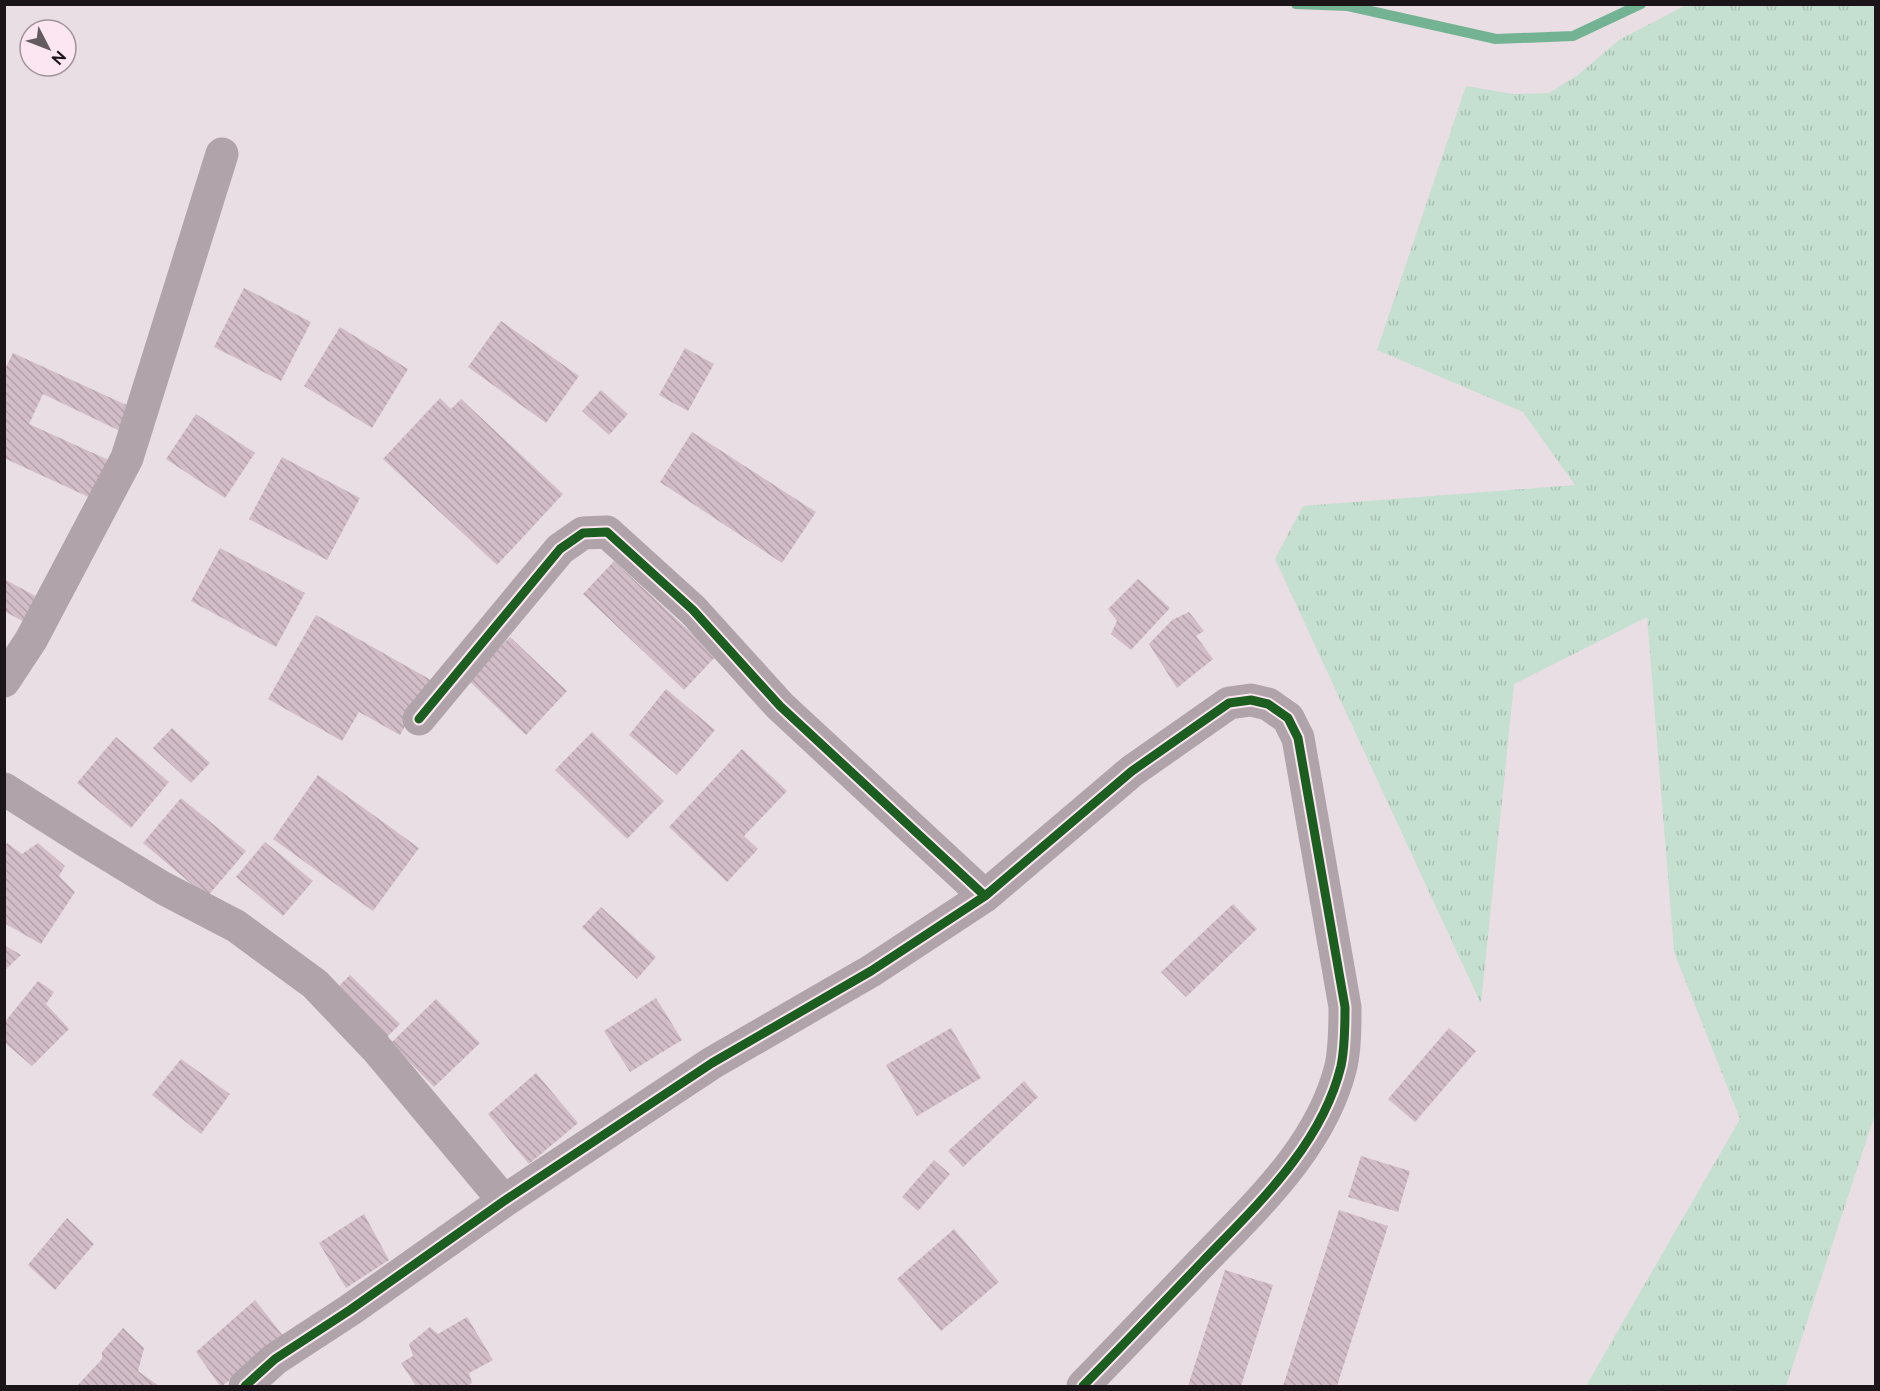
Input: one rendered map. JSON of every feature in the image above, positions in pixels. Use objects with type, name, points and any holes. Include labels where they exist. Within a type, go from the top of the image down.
[{"type":"street","points":[[4,681],[31,640],[128,458],[222,154]]},
{"type":"street","points":[[419,718],[560,549],[584,533],[607,531],[693,610],[780,706],[986,896]]},
{"type":"street","points":[[245,1386],[275,1359],[350,1310],[504,1201],[712,1063],[871,971],[986,896],[1132,771],[1229,703],[1251,700],[1268,704],[1288,718],[1298,738],[1345,1007],[1345,1036],[1340,1067],[1326,1107],[1290,1166],[1258,1204],[1083,1386]]},
{"type":"street","points":[[4,789],[162,888],[236,926],[315,984],[376,1048],[504,1201]]},
{"type":"green space","points":[[1688,4],[1875,5],[1875,1114],[1786,1386],[1586,1386],[1740,1119],[1674,952],[1647,617],[1514,684],[1481,1004],[1275,559],[1303,506],[1575,485],[1523,412],[1377,350],[1466,86],[1513,94],[1549,93],[1578,75],[1619,40]]},
{"type":"building","points":[[244,288],[311,322],[281,381],[214,347]]},
{"type":"building","points":[[501,321],[579,376],[546,423],[468,367]]},
{"type":"building","points":[[340,327],[408,369],[372,428],[304,386]]},
{"type":"building","points":[[685,348],[714,364],[688,411],[659,395]]},
{"type":"building","points":[[13,353],[133,408],[122,432],[43,394],[29,424],[113,462],[95,500],[4,458],[4,371]]},
{"type":"building","points":[[601,390],[628,414],[609,435],[582,411]]},
{"type":"building","points":[[440,398],[451,409],[461,399],[563,494],[497,565],[383,459]]},
{"type":"building","points":[[196,414],[255,453],[225,498],[166,459]]},
{"type":"building","points":[[692,432],[816,512],[782,563],[660,482]]},
{"type":"building","points":[[282,457],[360,498],[327,560],[249,519]]},
{"type":"building","points":[[220,548],[305,593],[276,647],[191,601]]},
{"type":"building","points":[[614,561],[716,656],[684,690],[583,594]]},
{"type":"building","points":[[4,579],[41,599],[28,624],[4,611]]},
{"type":"building","points":[[1138,579],[1170,608],[1131,650],[1111,634],[1117,621],[1108,609]]},
{"type":"building","points":[[1189,612],[1204,631],[1196,636],[1213,659],[1177,688],[1149,644],[1172,620]]},
{"type":"building","points":[[316,615],[431,680],[400,735],[359,712],[342,741],[268,699]]},
{"type":"building","points":[[510,637],[567,691],[526,735],[468,680]]},
{"type":"building","points":[[666,689],[715,730],[677,775],[629,735]]},
{"type":"building","points":[[172,728],[210,763],[191,783],[153,748]]},
{"type":"building","points":[[592,732],[664,801],[627,839],[555,770]]},
{"type":"building","points":[[116,737],[169,782],[131,828],[77,783]]},
{"type":"building","points":[[742,749],[787,791],[744,836],[758,849],[727,882],[669,827]]},
{"type":"building","points":[[318,775],[419,848],[373,911],[273,839]]},
{"type":"building","points":[[181,798],[246,851],[207,897],[143,843]]},
{"type":"building","points":[[265,842],[313,881],[283,916],[236,877]]},
{"type":"building","points":[[7,843],[22,854],[38,843],[65,866],[59,876],[75,892],[41,944],[4,923],[4,848]]},
{"type":"building","points":[[1233,904],[1257,929],[1186,997],[1161,972]]},
{"type":"building","points":[[601,907],[656,957],[637,979],[582,927]]},
{"type":"building","points":[[4,945],[21,955],[4,971]]},
{"type":"building","points":[[350,975],[400,1024],[387,1037],[337,988]]},
{"type":"building","points":[[38,981],[54,992],[46,1004],[69,1029],[32,1066],[4,1042],[4,1023]]},
{"type":"building","points":[[656,998],[682,1040],[630,1072],[604,1031]]},
{"type":"building","points":[[436,999],[480,1043],[434,1087],[391,1043]]},
{"type":"building","points":[[951,1028],[981,1078],[917,1116],[886,1065]]},
{"type":"building","points":[[1449,1028],[1476,1051],[1415,1122],[1388,1099]]},
{"type":"building","points":[[181,1059],[230,1094],[201,1134],[152,1095]]},
{"type":"building","points":[[536,1073],[578,1123],[529,1164],[488,1114]]},
{"type":"building","points":[[1024,1081],[1038,1097],[963,1167],[948,1151]]},
{"type":"building","points":[[1361,1156],[1410,1171],[1398,1212],[1348,1197]]},
{"type":"building","points":[[934,1160],[950,1174],[918,1211],[902,1197]]},
{"type":"building","points":[[1339,1210],[1388,1226],[1337,1386],[1283,1386]]},
{"type":"building","points":[[364,1214],[389,1260],[346,1288],[319,1243]]},
{"type":"building","points":[[67,1218],[94,1244],[55,1290],[28,1265]]},
{"type":"building","points":[[954,1229],[999,1282],[941,1331],[897,1279]]},
{"type":"building","points":[[1225,1270],[1273,1285],[1241,1386],[1188,1386]]},
{"type":"building","points":[[255,1300],[284,1337],[220,1386],[196,1352]]},
{"type":"building","points":[[467,1317],[493,1360],[469,1373],[472,1383],[468,1386],[416,1386],[401,1363],[413,1356],[409,1344],[430,1327],[438,1334]]},
{"type":"building","points":[[123,1328],[144,1348],[138,1371],[159,1386],[77,1386],[102,1359],[102,1352]]},
{"type":"waterway","points":[[1296,4],[1348,6],[1496,39],[1573,36],[1641,4]]},
{"type":"cycle path","points":[[419,719],[560,549],[583,533],[607,532],[693,610],[780,706],[985,896]]},
{"type":"cycle path","points":[[245,1386],[275,1359],[350,1310],[504,1201],[712,1063],[871,971],[985,896],[1132,771],[1229,703],[1251,700],[1268,704],[1288,718],[1298,738],[1345,1007],[1341,1066],[1332,1095],[1319,1122],[1285,1172],[1245,1218],[1083,1386]]}]
